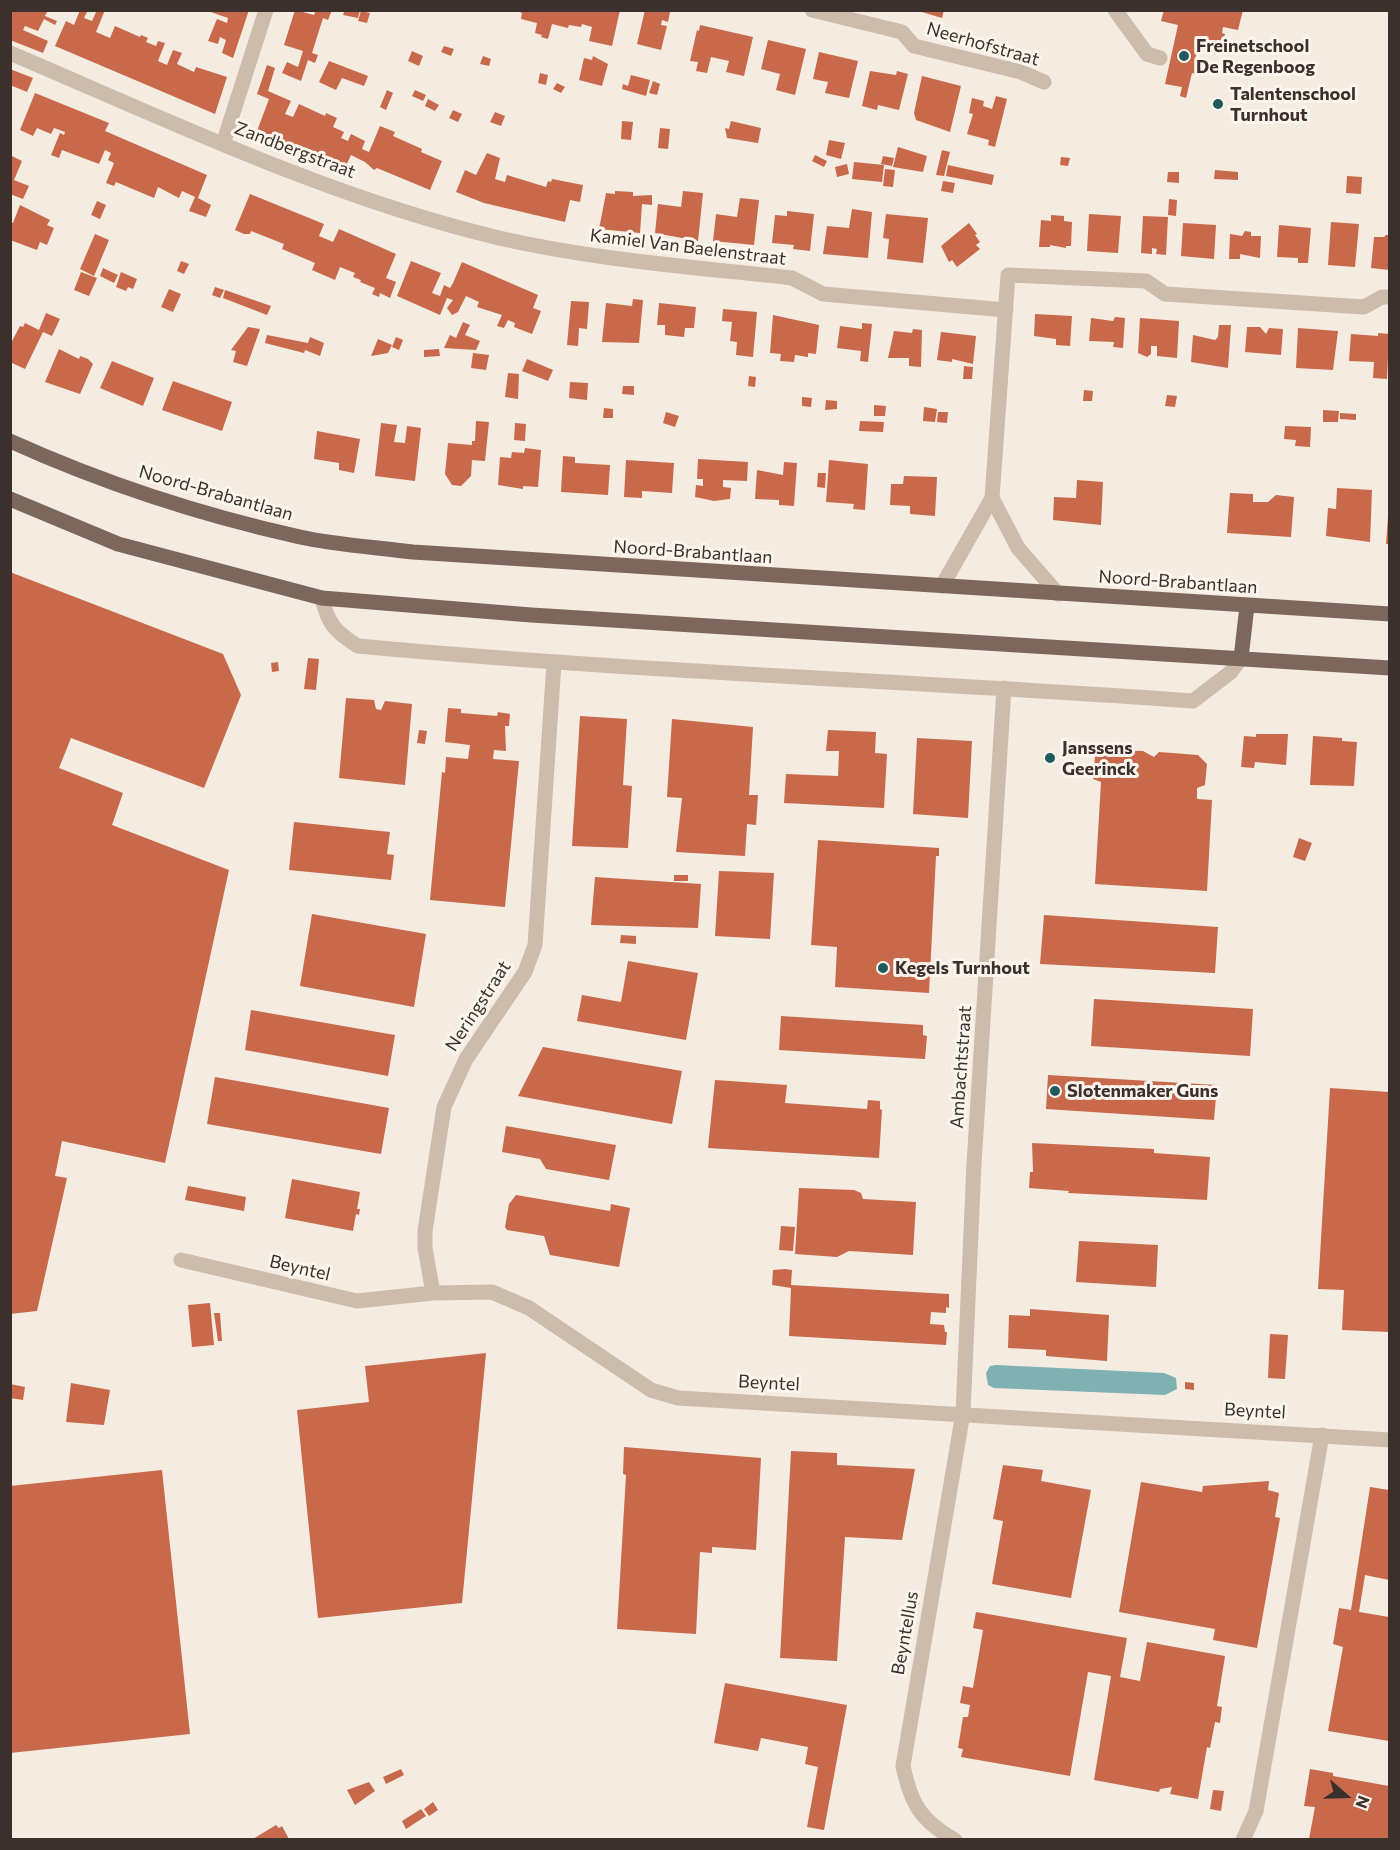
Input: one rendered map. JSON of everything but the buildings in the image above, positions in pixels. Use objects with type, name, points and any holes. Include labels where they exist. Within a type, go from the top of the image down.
[{"type":"main road","name":"Noord-Brabantlaan","points":[[10,441],[93,476],[217,515],[302,537],[412,552],[1389,614]]},
{"type":"main road","points":[[10,500],[118,544],[322,598],[531,615],[1389,668]]},
{"type":"main road","points":[[1241,658],[1247,606]]},
{"type":"street","points":[[223,144],[266,10]]},
{"type":"street","name":"Neerhofstraat","points":[[812,10],[902,32],[914,46],[1021,72],[1044,82]]},
{"type":"street","points":[[1115,10],[1147,54],[1160,58]]},
{"type":"street","name":"Zandbergstraat","points":[[10,53],[223,144],[342,190],[499,238],[576,253]]},
{"type":"street","name":"Kamiel Van Baelenstraat","points":[[576,253],[792,278],[823,294],[1006,310]]},
{"type":"street","points":[[942,586],[992,498],[1008,275],[1146,281],[1165,294],[1364,307],[1382,297],[1389,297]]},
{"type":"street","points":[[992,498],[1018,548],[1058,594]]},
{"type":"street","points":[[322,598],[327,620],[345,638],[358,646],[554,663],[1193,701],[1231,672],[1241,658]]},
{"type":"street","name":"Neringstraat","points":[[433,1293],[425,1248],[425,1231],[444,1107],[466,1059],[525,972],[535,945],[554,663]]},
{"type":"street","name":"Ambachtstraat","points":[[963,1413],[974,1164],[1004,688]]},
{"type":"street","name":"Beyntel","points":[[181,1260],[357,1301],[433,1293],[492,1292],[530,1308],[651,1390],[678,1398],[963,1413],[1389,1440]]},
{"type":"street","name":"Beyntellus","points":[[956,1839],[924,1818],[909,1793],[903,1766],[963,1413]]},
{"type":"street","points":[[1243,1839],[1256,1811],[1322,1435]]},
{"type":"water","points":[[990,1366],[1164,1373],[1176,1378],[1177,1389],[1165,1395],[994,1388],[988,1385],[986,1373]]},
{"type":"place","name":"Freinetschool De Regenboog","points":[[1184,56]]},
{"type":"place","name":"Talentenschool Turnhout","points":[[1218,104]]},
{"type":"place","name":"Janssens Geerinck","points":[[1050,758]]},
{"type":"place","name":"Kegels Turnhout","points":[[883,968]]},
{"type":"place","name":"Slotenmaker Guns","points":[[1055,1091]]}]
